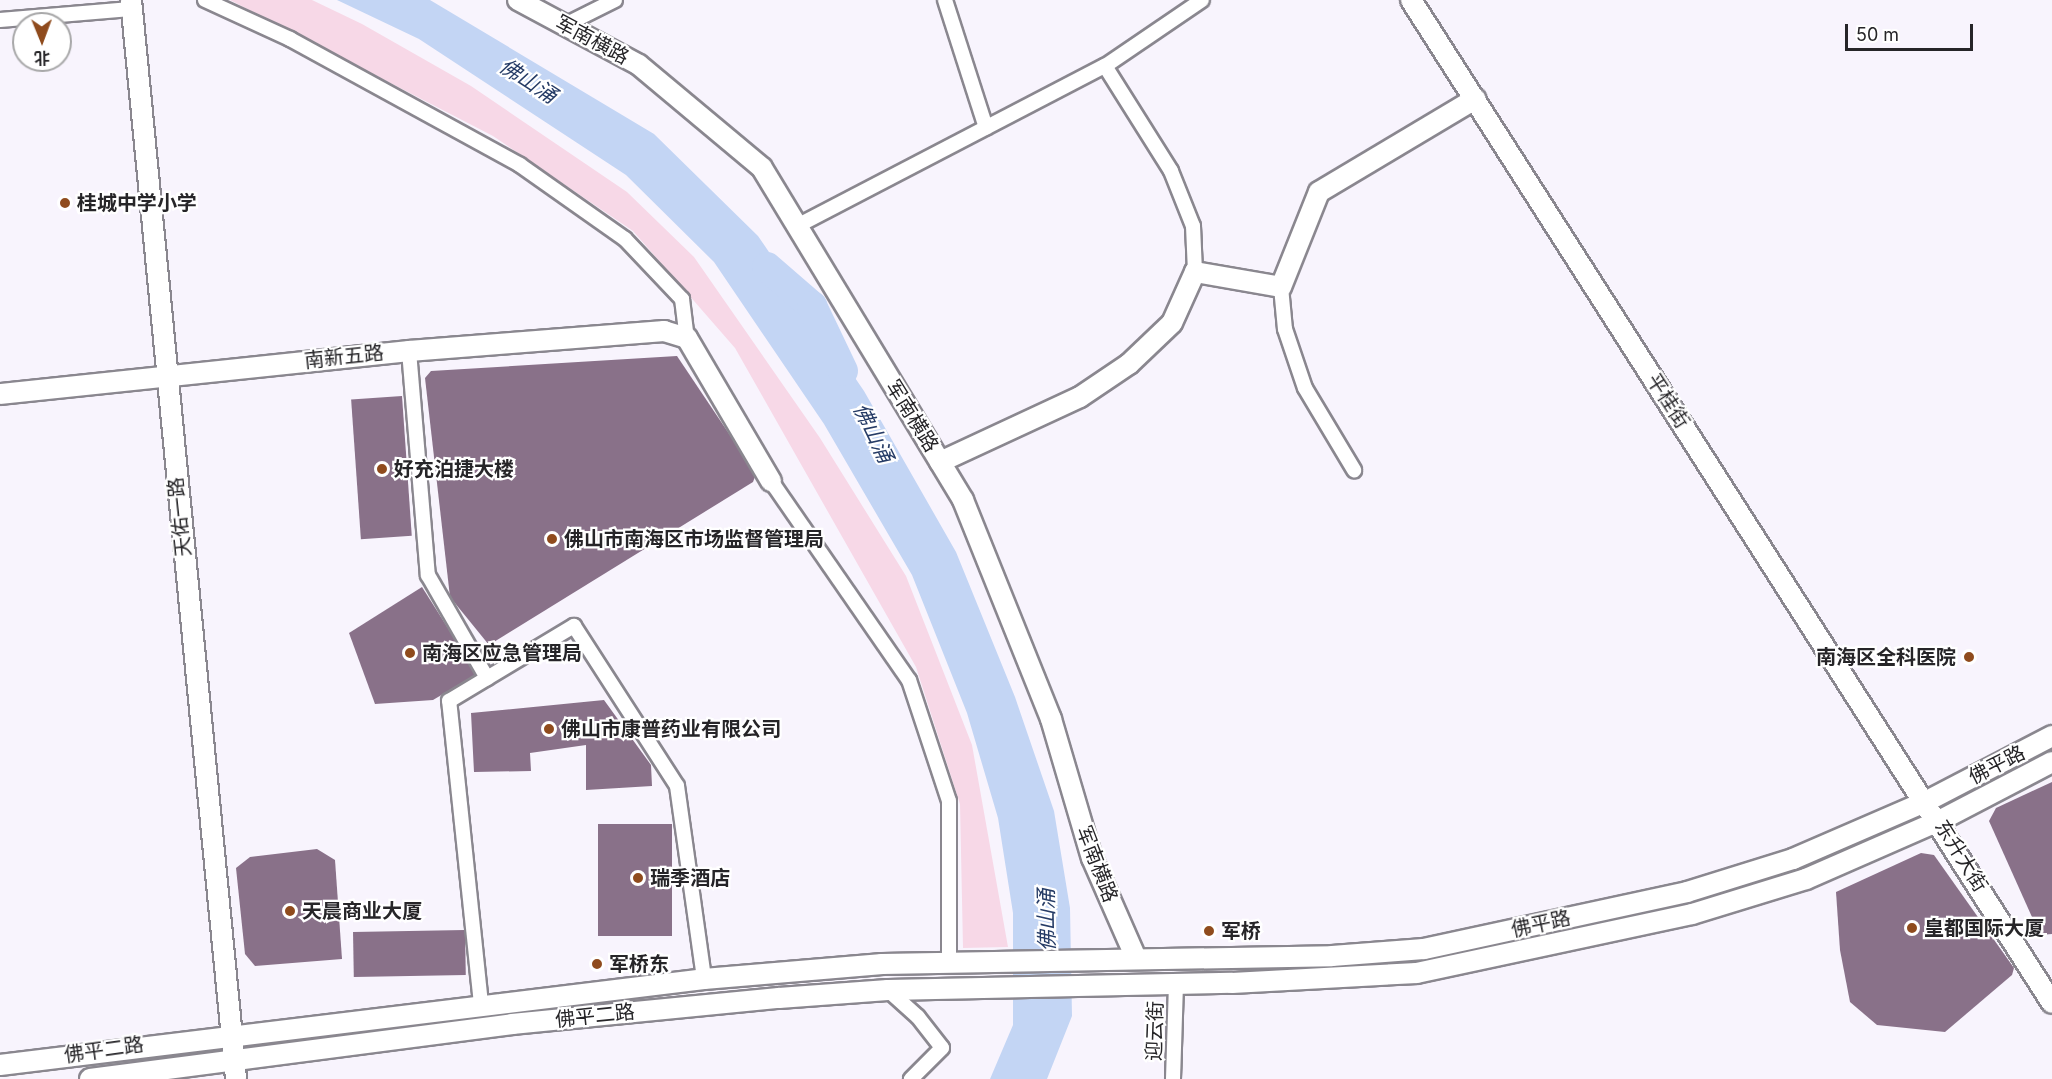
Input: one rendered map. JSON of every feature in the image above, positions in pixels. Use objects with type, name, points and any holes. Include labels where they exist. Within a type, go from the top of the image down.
[{"type":"street","points":[[205,0],[290,39],[520,165],[625,240],[682,299],[687,338],[771,481],[909,681],[949,801],[949,961]]},
{"type":"street","name":"军南横路","points":[[518,0],[639,65],[762,168],[963,500],[1009,609],[1051,719],[1092,858],[1136,958]]},
{"type":"street","points":[[565,25],[615,0]]},
{"type":"street","points":[[945,0],[986,128]]},
{"type":"street","points":[[797,226],[1105,66],[1202,0]]},
{"type":"street","name":"平桂街","points":[[1411,0],[1927,801]]},
{"type":"street","points":[[0,20],[131,5]]},
{"type":"street","name":"天佑一路","points":[[131,5],[236,1079]]},
{"type":"street","points":[[940,462],[1080,397],[1129,364],[1172,323],[1195,272],[1193,226],[1171,171],[1105,66]]},
{"type":"street","points":[[1354,471],[1305,388],[1285,329],[1281,287],[1319,192],[1474,99]]},
{"type":"street","points":[[1195,272],[1281,287]]},
{"type":"street","name":"南新五路","points":[[0,394],[166,374],[409,351],[664,331],[687,338]]},
{"type":"street","points":[[409,351],[428,575],[487,678]]},
{"type":"street","points":[[481,1004],[449,701],[574,626],[677,786],[704,979]]},
{"type":"street","name":"佛平路","points":[[996,960],[1332,956],[1424,949],[1687,892],[1793,859],[1927,801],[2052,736]]},
{"type":"street","name":"佛平路","points":[[1104,986],[1417,973],[1657,922],[1806,879],[1939,821],[2052,762]]},
{"type":"street","name":"东升大街","points":[[1927,801],[2045,978],[2052,1003]]},
{"type":"street","name":"佛平二路","points":[[0,1065],[231,1033],[704,979],[949,961],[996,960]]},
{"type":"street","name":"迎云街","points":[[1173,1079],[1176,984]]},
{"type":"street","name":"佛平二路","points":[[90,1079],[233,1058],[512,1024],[888,990],[1104,986]]},
{"type":"street","points":[[888,990],[918,1017],[942,1048],[911,1079]]},
{"type":"shaded area","points":[[230,0],[312,0],[362,24],[471,86],[627,192],[694,257],[820,438],[906,576],[972,745],[1008,947],[963,948],[960,804],[916,667],[735,348],[633,231],[493,136]]},
{"type":"water","points":[[337,0],[430,0],[654,134],[758,236],[864,391],[956,552],[1015,697],[1054,811],[1070,908],[1072,1016],[1047,1079],[990,1079],[1013,1025],[1013,913],[998,818],[967,713],[912,575],[824,424],[714,262],[626,175],[419,39]]},
{"type":"building","name":"佛山市南海区市场监督管理局","points":[[677,356],[756,474],[753,482],[489,645],[450,597],[425,378],[431,371]]},
{"type":"building","name":"好充泊捷大楼","points":[[402,396],[412,536],[361,539],[351,400]]},
{"type":"building","name":"南海区应急管理局","points":[[422,587],[477,674],[433,700],[375,704],[349,633]]},
{"type":"building","name":"佛山市康普药业有限公司","points":[[604,700],[651,765],[652,786],[586,790],[586,745],[530,753],[531,771],[474,772],[471,713]]},
{"type":"building","points":[[2052,782],[2052,934],[2040,935],[1989,821],[1996,808]]},
{"type":"building","name":"瑞季酒店","points":[[598,824],[672,824],[672,936],[598,936]]},
{"type":"building","name":"天晨商业大厦","points":[[317,849],[335,860],[342,959],[255,966],[245,954],[236,868],[250,857]]},
{"type":"building","name":"皇都国际大厦","points":[[1921,853],[1934,855],[2014,968],[2012,975],[1945,1032],[1877,1025],[1850,1002],[1840,950],[1836,892]]},
{"type":"building","points":[[465,930],[466,975],[354,977],[353,932]]},
{"type":"waterway","name":"佛山涌","points":[[767,267],[812,306],[843,371]]},
{"type":"place","name":"桂城中学小学","points":[[65,203]]},
{"type":"place","name":"好充泊捷大楼","points":[[382,469]]},
{"type":"place","name":"佛山市南海区市场监督管理局","points":[[552,539]]},
{"type":"place","name":"南海区应急管理局","points":[[410,653]]},
{"type":"place","name":"南海区全科医院","points":[[1969,657]]},
{"type":"place","name":"佛山市康普药业有限公司","points":[[549,729]]},
{"type":"place","name":"瑞季酒店","points":[[638,878]]},
{"type":"place","name":"天晨商业大厦","points":[[290,911]]},
{"type":"place","name":"皇都国际大厦","points":[[1912,928]]},
{"type":"place","name":"军桥","points":[[1209,931]]},
{"type":"place","name":"军桥东","points":[[597,964]]}]
